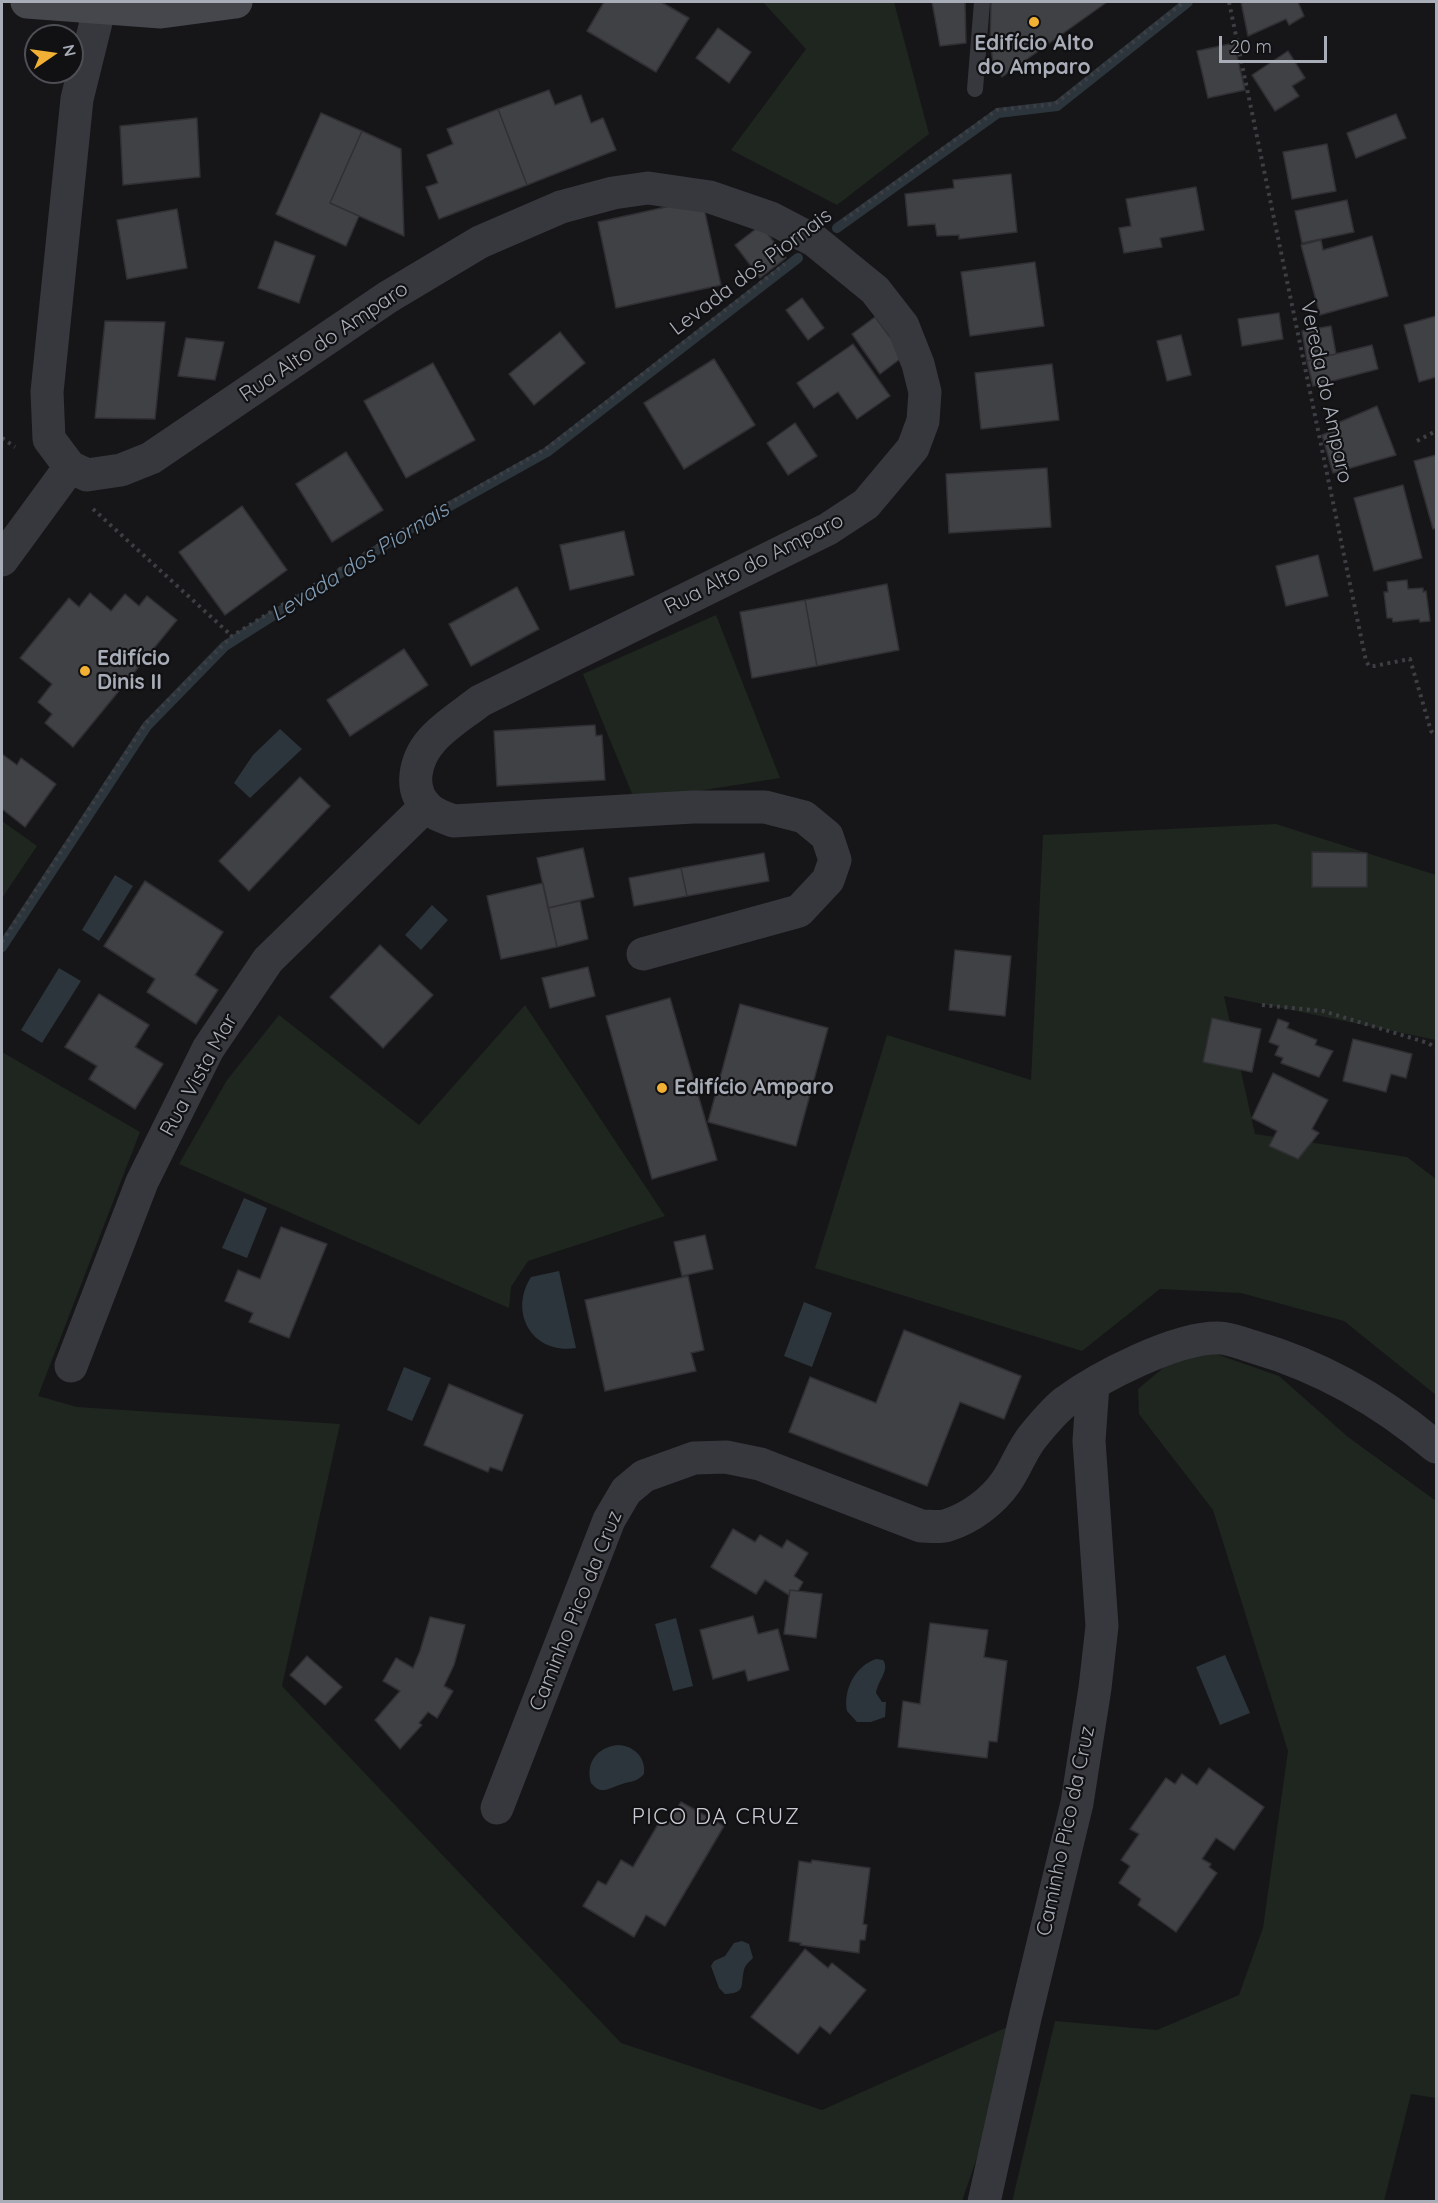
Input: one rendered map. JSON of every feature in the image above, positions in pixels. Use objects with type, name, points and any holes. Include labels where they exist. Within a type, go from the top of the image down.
[{"type":"street","points":[[27,2],[100,5],[161,12],[236,2]]},
{"type":"street","points":[[2,560],[65,473],[49,439],[47,392],[77,99],[100,5]]},
{"type":"street","name":"Rua Alto do Amparo","points":[[65,473],[87,475],[121,470],[150,458],[388,297],[480,242],[561,207],[614,193],[648,188],[710,197],[771,218],[815,241],[875,290],[903,326],[918,364],[925,392],[923,421],[913,448],[866,504],[828,529],[480,701],[432,740],[416,766],[416,787],[426,806]]},
{"type":"street","points":[[426,806],[437,815],[453,821],[693,807],[765,807],[804,817],[827,836],[835,860],[828,880],[799,911],[643,954]]},
{"type":"street","name":"Rua Vista Mar","points":[[71,1366],[142,1182],[208,1049],[268,960],[426,806]]},
{"type":"street","name":"Caminho Pico da Cruz","points":[[497,1808],[609,1520],[626,1491],[644,1476],[694,1458],[726,1457],[760,1464],[921,1527],[946,1526],[987,1503],[1005,1483],[1033,1437],[1064,1404],[1093,1384],[1153,1354],[1198,1340],[1221,1337],[1282,1356],[1352,1387],[1437,1447]]},
{"type":"street","name":"Caminho Pico da Cruz","points":[[984,2202],[1077,1803],[1095,1688],[1102,1626],[1089,1441],[1093,1384]]},
{"type":"lane","points":[[975,89],[982,2]]},
{"type":"path","name":"Levada dos Piornais","points":[[2,942],[145,724],[232,636],[416,522],[546,449],[815,241],[997,111],[1056,104],[1184,2]]},
{"type":"path","name":"Vereda do Amparo","points":[[1229,2],[1366,661],[1369,666],[1374,666],[1410,659],[1431,731],[1437,736]]},
{"type":"path","points":[[1417,441],[1437,431]]},
{"type":"path","points":[[65,473],[232,636]]},
{"type":"path","points":[[1262,1005],[1323,1011],[1428,1043],[1437,1048]]},
{"type":"shaded area","points":[[763,2],[894,2],[929,134],[837,205],[731,150],[806,49]]},
{"type":"shaded area","points":[[716,615],[780,778],[635,801],[583,674]]},
{"type":"shaded area","points":[[280,729],[302,749],[250,798],[234,783],[253,755]]},
{"type":"shaded area","points":[[2,821],[37,846],[2,898]]},
{"type":"shaded area","points":[[1276,824],[1436,875],[1436,1040],[1224,996],[1255,1134],[1407,1157],[1436,1179],[1436,1395],[1344,1321],[1241,1293],[1160,1289],[1082,1351],[815,1268],[887,1035],[1031,1080],[1043,835]]},
{"type":"shaded area","points":[[115,875],[133,886],[99,941],[82,930]]},
{"type":"shaded area","points":[[432,905],[448,920],[421,950],[405,935]]},
{"type":"shaded area","points":[[59,968],[81,981],[42,1043],[21,1030]]},
{"type":"shaded area","points":[[525,1005],[665,1216],[528,1261],[511,1287],[509,1308],[179,1164],[227,1080],[279,1015],[419,1125]]},
{"type":"shaded area","points":[[2,1052],[140,1132],[38,1396],[77,1407],[340,1424],[282,1686],[621,2043],[822,2110],[1025,2019],[962,2201],[2,2201]]},
{"type":"shaded area","points":[[244,1198],[267,1208],[247,1258],[222,1248]]},
{"type":"shaded area","points":[[559,1271],[576,1348],[548,1345],[529,1329],[524,1317],[522,1304],[531,1277]]},
{"type":"shaded area","points":[[804,1302],[832,1313],[812,1367],[784,1356]]},
{"type":"shaded area","points":[[1216,1354],[1279,1376],[1348,1437],[1436,1501],[1436,2098],[1411,2094],[1384,2201],[1012,2202],[1055,2021],[1157,2030],[1239,1995],[1263,1928],[1288,1751],[1213,1510],[1139,1414],[1138,1389],[1175,1358]]},
{"type":"shaded area","points":[[404,1367],[431,1378],[412,1421],[387,1410]]},
{"type":"shaded area","points":[[676,1618],[693,1686],[673,1691],[655,1624]]},
{"type":"shaded area","points":[[1225,1655],[1250,1713],[1220,1725],[1196,1667]]},
{"type":"shaded area","points":[[876,1659],[883,1660],[885,1664],[876,1693],[882,1702],[886,1702],[885,1717],[871,1722],[857,1722],[847,1711],[849,1687],[862,1667]]},
{"type":"shaded area","points":[[618,1745],[634,1750],[638,1754],[643,1762],[644,1774],[634,1781],[605,1790],[598,1789],[591,1783],[592,1762],[599,1752]]},
{"type":"shaded area","points":[[742,1941],[749,1944],[753,1958],[745,1968],[740,1990],[725,1994],[719,1988],[711,1966],[714,1961],[725,1956],[734,1943]]},
{"type":"building","points":[[604,2],[661,2],[689,18],[656,72],[587,31]]},
{"type":"building","points":[[932,2],[965,2],[966,43],[940,46]]},
{"type":"building","name":"Edifício Alto do Amparo","points":[[991,2],[1107,2],[1002,77],[993,62],[990,42]]},
{"type":"building","points":[[1241,2],[1298,2],[1304,16],[1289,25],[1286,19],[1248,36]]},
{"type":"building","points":[[718,28],[751,52],[729,83],[696,58]]},
{"type":"building","points":[[1234,43],[1245,90],[1208,98],[1197,51]]},
{"type":"building","points":[[1288,51],[1305,78],[1292,86],[1299,96],[1275,111],[1252,75]]},
{"type":"building","points":[[549,90],[555,105],[581,95],[591,123],[603,118],[616,150],[527,185],[498,109]]},
{"type":"building","points":[[498,109],[527,185],[439,219],[426,187],[438,183],[427,155],[453,144],[447,129]]},
{"type":"building","points":[[321,113],[362,131],[330,203],[359,216],[346,246],[276,214]]},
{"type":"building","points":[[1396,114],[1406,138],[1356,158],[1347,133]]},
{"type":"building","points":[[197,118],[200,177],[123,185],[120,126]]},
{"type":"building","points":[[362,131],[401,149],[404,236],[330,203]]},
{"type":"building","points":[[1327,144],[1336,191],[1292,199],[1283,152]]},
{"type":"building","points":[[1011,174],[1017,232],[959,239],[959,235],[937,236],[935,224],[908,226],[905,194],[954,188],[953,180]]},
{"type":"building","points":[[1196,187],[1204,230],[1160,238],[1162,247],[1124,253],[1119,228],[1131,226],[1126,199]]},
{"type":"building","points":[[702,199],[721,285],[616,308],[598,222]]},
{"type":"building","points":[[1347,200],[1354,232],[1302,243],[1295,211]]},
{"type":"building","points":[[177,209],[187,268],[127,279],[117,220]]},
{"type":"building","points":[[761,225],[786,258],[760,278],[735,245]]},
{"type":"building","points":[[1372,236],[1388,296],[1320,315],[1301,245],[1321,240],[1323,250]]},
{"type":"building","points":[[275,241],[315,256],[299,303],[258,288]]},
{"type":"building","points":[[1035,262],[1044,326],[970,336],[961,272]]},
{"type":"building","points":[[802,298],[824,328],[808,340],[786,310]]},
{"type":"building","points":[[1279,313],[1283,339],[1242,346],[1238,319]]},
{"type":"building","points":[[1436,316],[1436,377],[1419,382],[1404,325]]},
{"type":"building","points":[[875,317],[904,356],[880,374],[852,334]]},
{"type":"building","points":[[105,321],[165,322],[155,419],[95,418]]},
{"type":"building","points":[[1331,326],[1336,354],[1307,361],[1302,331]]},
{"type":"building","points":[[560,332],[585,363],[534,405],[509,374]]},
{"type":"building","points":[[1181,335],[1191,375],[1167,381],[1157,341]]},
{"type":"building","points":[[186,338],[224,342],[215,380],[178,376]]},
{"type":"building","points":[[853,344],[890,396],[857,419],[838,392],[814,408],[797,383]]},
{"type":"building","points":[[1372,345],[1378,369],[1313,386],[1307,361]]},
{"type":"building","points":[[714,359],[755,425],[684,469],[644,403]]},
{"type":"building","points":[[433,363],[475,440],[406,478],[364,401]]},
{"type":"building","points":[[1052,364],[1059,420],[981,429],[975,373]]},
{"type":"building","points":[[1377,406],[1396,455],[1333,473],[1322,435],[1335,430],[1333,425]]},
{"type":"building","points":[[795,423],[817,456],[788,475],[767,443]]},
{"type":"building","points":[[346,452],[383,510],[332,542],[296,484]]},
{"type":"building","points":[[1436,455],[1436,528],[1433,529],[1414,461]]},
{"type":"building","points":[[1047,468],[1051,527],[949,533],[946,474]]},
{"type":"building","points":[[1403,485],[1422,558],[1374,571],[1354,498]]},
{"type":"building","points":[[242,506],[287,570],[225,615],[179,552]]},
{"type":"building","points":[[624,531],[634,575],[570,590],[560,545]]},
{"type":"building","points":[[1318,555],[1328,596],[1286,606],[1276,566]]},
{"type":"building","points":[[1407,580],[1408,589],[1423,588],[1423,592],[1426,591],[1430,621],[1420,622],[1419,619],[1393,622],[1392,618],[1387,618],[1384,592],[1388,592],[1387,582]]},
{"type":"building","points":[[887,584],[899,650],[817,666],[805,600]]},
{"type":"building","points":[[517,587],[539,629],[471,666],[449,624]]},
{"type":"building","name":"Edifício Dinis II","points":[[90,593],[111,611],[125,594],[139,606],[147,596],[177,620],[73,747],[45,723],[52,714],[38,702],[52,684],[20,658],[69,598],[79,607]]},
{"type":"building","points":[[805,600],[817,666],[752,678],[740,612]]},
{"type":"building","points":[[404,649],[428,685],[350,736],[327,700]]},
{"type":"building","points":[[595,725],[596,736],[602,735],[605,780],[497,786],[494,731]]},
{"type":"building","points":[[2,754],[17,765],[21,758],[56,784],[25,827],[2,809]]},
{"type":"building","points":[[300,777],[330,806],[249,891],[219,861]]},
{"type":"building","points":[[583,848],[594,897],[548,908],[537,858]]},
{"type":"building","points":[[1312,852],[1367,853],[1367,887],[1312,887]]},
{"type":"building","points":[[764,853],[769,881],[687,896],[681,868]]},
{"type":"building","points":[[681,868],[687,896],[634,906],[629,878]]},
{"type":"building","points":[[145,881],[223,932],[195,975],[218,990],[196,1024],[147,992],[155,979],[104,946]]},
{"type":"building","points":[[543,883],[557,947],[501,959],[487,896]]},
{"type":"building","points":[[580,901],[588,939],[557,947],[548,908]]},
{"type":"building","points":[[380,945],[433,995],[383,1048],[330,997]]},
{"type":"building","points":[[955,950],[1011,956],[1005,1016],[949,1010]]},
{"type":"building","points":[[588,967],[595,996],[550,1008],[542,978]]},
{"type":"building","points":[[99,994],[149,1025],[135,1047],[163,1064],[135,1109],[89,1079],[97,1066],[65,1047]]},
{"type":"building","name":"Edifício Amparo","points":[[670,998],[717,1160],[652,1179],[606,1016]]},
{"type":"building","name":"Edifício Amparo","points":[[740,1004],[828,1028],[796,1146],[708,1122]]},
{"type":"building","points":[[1212,1018],[1261,1029],[1252,1072],[1203,1062]]},
{"type":"building","points":[[1278,1019],[1289,1023],[1287,1028],[1317,1040],[1315,1045],[1333,1051],[1319,1077],[1281,1063],[1283,1058],[1275,1055],[1279,1046],[1269,1042]]},
{"type":"building","points":[[1353,1039],[1412,1054],[1406,1078],[1391,1074],[1386,1092],[1343,1081]]},
{"type":"building","points":[[1273,1073],[1328,1100],[1312,1129],[1319,1133],[1298,1159],[1269,1146],[1277,1131],[1252,1118]]},
{"type":"building","points":[[281,1227],[327,1244],[289,1338],[249,1322],[253,1313],[225,1301],[238,1270],[260,1279]]},
{"type":"building","points":[[705,1235],[713,1269],[682,1276],[674,1242]]},
{"type":"building","points":[[688,1276],[704,1350],[691,1353],[696,1371],[605,1391],[585,1300]]},
{"type":"building","points":[[904,1330],[1021,1376],[1004,1419],[960,1402],[927,1486],[789,1432],[810,1377],[876,1403]]},
{"type":"building","points":[[449,1384],[523,1415],[502,1471],[490,1467],[488,1472],[424,1445]]},
{"type":"building","points":[[733,1529],[755,1542],[760,1535],[782,1548],[787,1540],[808,1553],[794,1576],[803,1582],[798,1591],[790,1590],[789,1595],[765,1580],[756,1594],[711,1567]]},
{"type":"building","points":[[790,1590],[822,1594],[816,1638],[784,1634]]},
{"type":"building","points":[[753,1616],[758,1634],[778,1629],[789,1670],[748,1681],[745,1670],[713,1679],[700,1630]]},
{"type":"building","points":[[430,1617],[465,1625],[454,1665],[444,1686],[453,1691],[437,1718],[428,1712],[419,1723],[422,1725],[400,1749],[375,1720],[400,1691],[383,1681],[396,1658],[413,1668]]},
{"type":"building","points":[[930,1623],[988,1630],[984,1657],[1007,1661],[997,1742],[989,1741],[987,1758],[898,1747],[903,1701],[920,1704]]},
{"type":"building","points":[[307,1656],[342,1687],[325,1705],[290,1675]]},
{"type":"building","points":[[1209,1768],[1264,1807],[1234,1850],[1216,1838],[1202,1859],[1211,1864],[1209,1867],[1217,1873],[1176,1932],[1138,1905],[1141,1899],[1119,1883],[1130,1866],[1121,1860],[1139,1834],[1130,1829],[1166,1778],[1175,1784],[1182,1774],[1197,1785]]},
{"type":"building","points":[[681,1802],[724,1826],[665,1926],[646,1915],[634,1937],[583,1906],[598,1881],[606,1885],[621,1860],[633,1867],[660,1821],[667,1825]]},
{"type":"building","points":[[812,1860],[870,1868],[863,1924],[867,1925],[865,1940],[860,1940],[859,1953],[800,1945],[801,1943],[789,1941],[799,1861],[811,1863]]},
{"type":"building","points":[[805,1949],[828,1968],[832,1963],[866,1990],[830,2034],[820,2026],[798,2054],[751,2017]]},
{"type":"waterway","name":"Levada dos Piornais","points":[[837,228],[998,113],[1057,106],[1188,2]]},
{"type":"waterway","name":"Levada dos Piornais","points":[[2,947],[147,726],[225,646],[418,524],[547,452],[798,258]]},
{"type":"place","name":"Edifício Alto do Amparo","points":[[1034,22]]},
{"type":"place","name":"Edifício Dinis II","points":[[85,671]]},
{"type":"place","name":"Edifício Amparo","points":[[662,1088]]},
{"type":"district","name":"PICO DA CRUZ","points":[[716,1817]]}]
